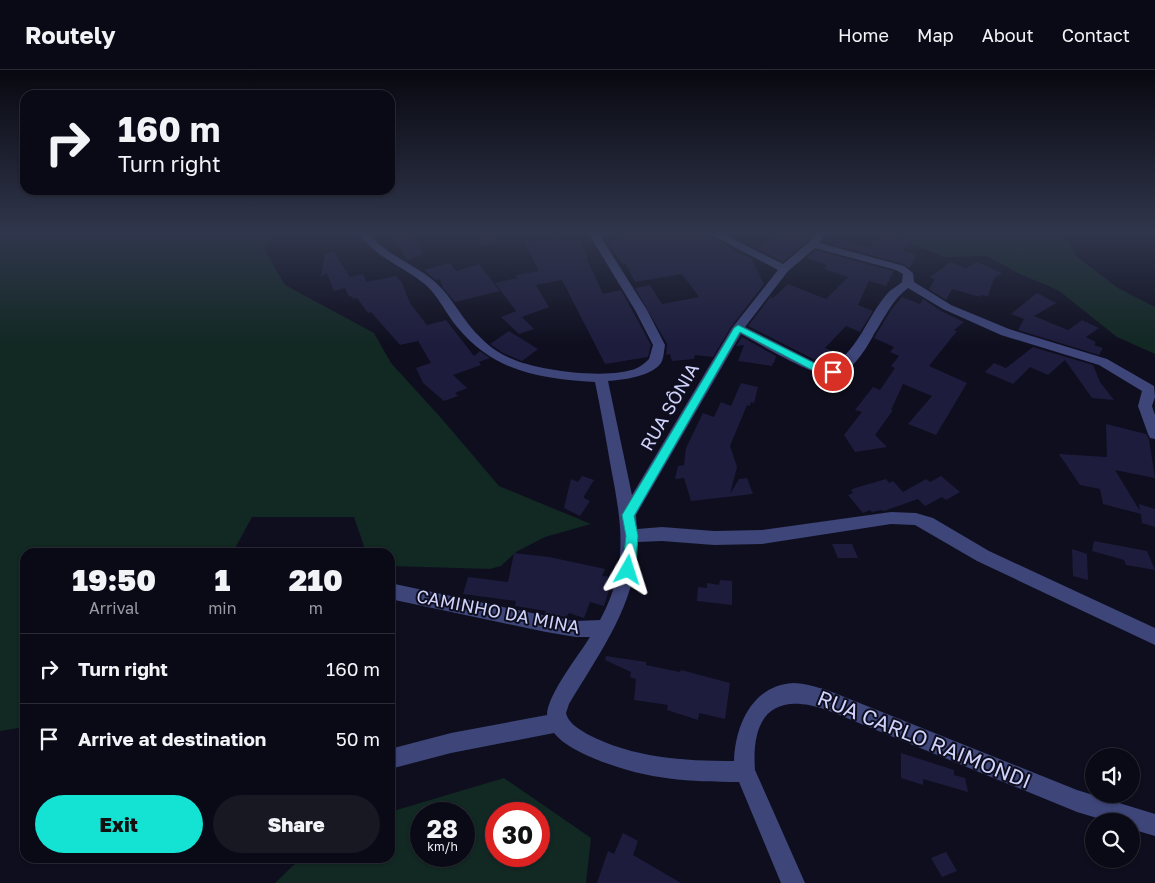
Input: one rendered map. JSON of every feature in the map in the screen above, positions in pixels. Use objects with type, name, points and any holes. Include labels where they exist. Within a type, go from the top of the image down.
[{"type":"street","points":[[410,269],[432,284],[457,320],[495,355],[513,365],[533,371],[601,378],[628,376],[638,373],[652,363],[660,351],[649,325],[615,269]]},
{"type":"street","name":"RUA SÔNIA","points":[[628,515],[738,328],[784,269]]},
{"type":"street","points":[[902,269],[908,273],[908,283]]},
{"type":"street","points":[[738,328],[818,368],[833,372],[850,360],[861,346],[892,295],[908,283]]},
{"type":"street","points":[[908,283],[947,308],[1034,342],[1103,362],[1152,391],[1145,406],[1155,434]]},
{"type":"street","points":[[601,378],[632,536],[627,582],[620,601],[606,628],[558,706],[556,714],[557,723],[564,732],[586,744],[640,764],[678,770],[745,772]]},
{"type":"street","points":[[632,536],[662,534],[707,538],[762,537],[891,518],[916,519],[927,523],[983,556],[1155,638]]},
{"type":"street","name":"CAMINHO DA MINA","points":[[395,592],[546,624],[576,628],[606,628]]},
{"type":"street","name":"RUA CARLO RAIMONDI","points":[[793,883],[745,772],[743,758],[752,722],[762,704],[775,696],[790,693],[806,693],[1077,801],[1155,825]]},
{"type":"street","points":[[395,758],[451,743],[557,723]]},
{"type":"green space","points":[[0,269],[276,269],[285,285],[374,333],[391,363],[499,486],[591,524],[545,537],[516,552],[501,566],[490,569],[395,566],[395,548],[365,548],[354,517],[252,517],[235,548],[20,548],[20,728],[0,731]]},
{"type":"green space","points":[[1011,269],[1093,269],[1118,288],[1155,307],[1155,354],[1117,337],[1058,290]]},
{"type":"green space","points":[[504,778],[539,802],[485,802],[485,867],[550,867],[550,810],[591,838],[586,883],[275,883],[296,863],[395,863],[395,811],[410,806],[410,867],[475,867],[475,802],[424,802]]},
{"type":"building","points":[[322,269],[345,269],[350,277],[363,274],[366,282],[396,276],[402,283],[410,303],[427,325],[446,320],[474,356],[480,351],[490,358],[479,362],[481,365],[453,375],[467,388],[455,393],[458,396],[444,401],[423,383],[416,368],[431,363],[418,341],[400,345],[371,312],[368,313],[357,298],[349,297],[345,288],[334,291],[327,273],[321,276]]},
{"type":"building","points":[[454,269],[456,271],[463,269],[483,269],[500,291],[455,302],[443,288],[440,279],[436,280],[424,270]]},
{"type":"building","points":[[538,269],[591,269],[603,294],[621,290],[651,345],[648,357],[605,364],[562,280],[536,285],[549,307],[522,317],[534,329],[519,334],[501,317],[516,311],[495,283],[517,278],[516,275],[539,271]]},
{"type":"building","points":[[628,269],[756,269],[764,284],[731,327],[713,357],[695,355],[694,359],[672,361],[670,354],[666,355],[667,344],[635,288],[650,285],[662,304],[699,297],[682,274],[635,282]]},
{"type":"building","points":[[824,269],[886,269],[894,271],[886,286],[869,281],[858,305],[873,311],[860,332],[846,326],[825,348],[842,356],[830,365],[823,364],[748,326],[771,296],[772,299],[788,284],[826,299],[848,277]]},
{"type":"building","points":[[941,269],[993,269],[1002,273],[994,278],[988,296],[981,295],[980,297],[952,289],[946,300],[929,289],[935,279],[930,277]]},
{"type":"building","points":[[1037,293],[1056,303],[1034,316],[1068,330],[1082,320],[1099,328],[1086,337],[1096,342],[1094,345],[1103,348],[1099,355],[1018,330],[1024,319],[1011,314]]},
{"type":"building","points":[[902,297],[920,304],[923,299],[941,311],[964,322],[954,330],[957,331],[929,366],[967,383],[936,435],[908,424],[932,396],[903,384],[891,410],[893,410],[875,435],[887,447],[855,452],[844,435],[862,412],[855,410],[873,387],[880,390],[895,368],[891,366],[899,356],[890,352],[894,347],[874,338],[891,310]]},
{"type":"building","points":[[509,331],[538,349],[522,361],[503,353],[490,344]]},
{"type":"building","points":[[742,337],[776,356],[772,366],[738,361],[744,345],[736,346]]},
{"type":"building","points":[[1033,347],[1093,365],[1100,382],[1114,400],[1092,398],[1065,360],[1048,375],[1030,367],[1013,384],[985,372],[994,363],[1006,368]]},
{"type":"building","points":[[741,383],[758,387],[754,403],[751,402],[750,406],[747,405],[730,446],[737,467],[730,494],[739,479],[747,478],[753,494],[691,501],[684,478],[675,479],[678,466],[684,465],[686,448],[703,413],[714,417],[721,402],[731,406]]},
{"type":"building","points":[[1106,424],[1146,434],[1149,439],[1155,478],[1115,470],[1140,511],[1139,504],[1155,509],[1155,527],[1142,523],[1141,514],[1103,504],[1100,489],[1080,485],[1059,454],[1107,457]]},
{"type":"building","points":[[582,476],[594,480],[584,496],[584,498],[590,501],[580,516],[564,508],[571,479],[578,482]]},
{"type":"building","points":[[941,476],[960,492],[946,500],[942,497],[925,506],[918,499],[884,511],[872,512],[870,510],[863,513],[848,495],[853,493],[851,490],[855,488],[886,479],[889,483],[893,481],[903,492],[926,479],[930,482]]},
{"type":"building","points":[[1094,541],[1147,551],[1155,570],[1126,565],[1124,560],[1092,551]]},
{"type":"building","points":[[832,544],[852,544],[858,558],[838,558]]},
{"type":"building","points":[[1072,549],[1087,554],[1088,580],[1073,576]]},
{"type":"building","points":[[514,553],[549,557],[605,569],[602,576],[613,577],[604,606],[590,602],[584,618],[569,613],[566,617],[544,614],[546,611],[515,606],[516,601],[463,594],[468,577],[508,582]]},
{"type":"building","points":[[720,580],[732,581],[732,605],[697,601],[698,587],[707,588],[707,583],[719,585]]},
{"type":"building","points":[[606,656],[646,662],[646,665],[680,672],[681,670],[730,683],[725,719],[699,713],[698,720],[667,710],[668,705],[634,700],[636,679],[630,677],[631,672],[605,660]]},
{"type":"building","points":[[901,753],[954,770],[954,775],[965,778],[968,792],[923,779],[923,785],[901,778]]},
{"type":"building","points":[[623,833],[638,841],[633,855],[681,883],[597,883],[608,851],[614,854]]},
{"type":"building","points":[[946,852],[957,871],[942,877],[931,858]]},
{"type":"route","points":[[628,570],[632,536],[628,515],[738,328],[798,359],[833,372]]}]
